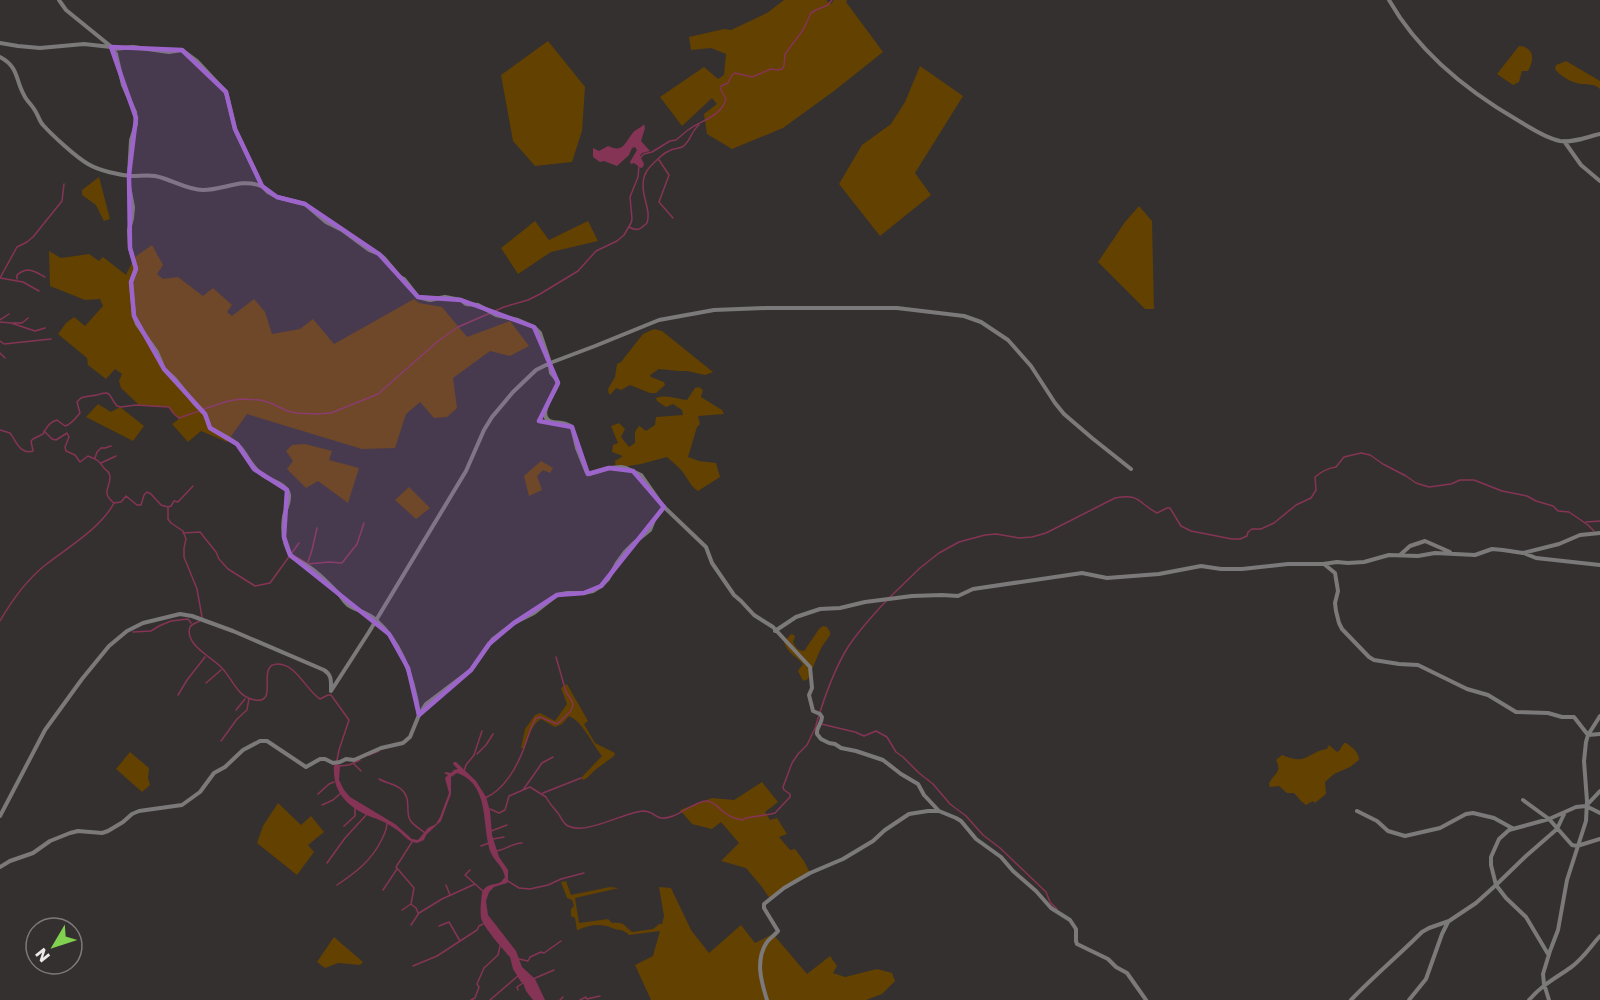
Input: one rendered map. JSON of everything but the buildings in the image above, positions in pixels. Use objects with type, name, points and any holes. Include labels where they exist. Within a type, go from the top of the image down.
[{"type":"street","points":[[59,0],[66,10],[111,47],[116,54],[123,86],[136,118],[129,175],[133,207],[129,230],[132,259],[136,268],[131,282],[134,316],[137,324],[157,352],[164,369],[205,414],[210,428],[231,439],[247,455],[254,469],[287,490],[284,537],[292,557],[315,570],[347,604],[368,614],[389,634],[400,650],[414,688],[418,715]]},
{"type":"street","points":[[1389,0],[1401,19],[1433,57],[1460,82],[1513,118],[1546,137],[1563,141],[1600,134]]},
{"type":"street","points":[[0,43],[40,48],[84,44],[101,45],[114,49],[133,47],[169,52],[182,50],[198,61],[225,92],[235,129],[262,186]]},
{"type":"street","points":[[0,57],[7,61],[13,69],[23,94],[36,111],[42,124],[89,164],[100,169],[129,175],[153,176],[193,189],[222,188],[248,182],[262,186],[277,197],[305,204],[326,222],[384,258],[418,297],[430,300],[438,297],[461,300],[466,304],[478,305],[496,315],[518,320],[534,327],[540,333],[551,373],[558,383],[544,414],[550,422],[564,423],[572,427],[587,473],[609,468],[626,468],[640,475],[664,507],[706,547],[712,563],[734,595],[754,615],[773,627],[810,667],[812,688],[809,695],[813,711],[822,717],[816,734],[821,739],[841,748],[883,760],[918,784],[924,795],[939,811]]},
{"type":"street","points":[[1563,141],[1581,165],[1600,181]]},
{"type":"street","points":[[0,816],[45,730],[102,654],[127,631],[143,623],[180,614],[192,616],[324,670],[329,673],[331,691],[466,471],[484,430],[513,393],[536,370],[659,320],[714,310],[766,308],[897,308],[964,316],[981,322],[1008,340],[1031,366],[1064,414],[1131,469]]},
{"type":"street","points":[[0,867],[33,853],[50,841],[70,833],[78,831],[102,833],[139,811],[182,805],[197,795],[214,773],[225,767],[243,750],[260,741],[267,741],[306,767],[320,759],[333,763],[346,759],[354,760],[381,748],[403,743],[410,737],[418,715],[426,704],[471,670],[489,644],[514,623],[534,613],[557,595],[584,593],[601,586],[625,552],[650,530],[664,507]]},
{"type":"street","points":[[1523,553],[1559,544],[1580,535],[1600,533]]},
{"type":"street","points":[[1400,555],[1410,546],[1425,541],[1450,553]]},
{"type":"street","points":[[775,631],[796,617],[820,609],[840,608],[865,602],[912,596],[958,596],[973,589],[1082,573],[1107,578],[1159,574],[1201,566],[1242,569],[1288,564],[1348,563],[1364,562],[1389,555],[1429,553],[1475,555],[1492,549],[1523,553],[1536,558],[1600,565]]},
{"type":"street","points":[[1323,564],[1335,573],[1338,591],[1335,603],[1339,623],[1369,657],[1374,660],[1418,665],[1467,689],[1488,695],[1516,712],[1574,717],[1588,735]]},
{"type":"street","points":[[1549,1000],[1544,984],[1544,974],[1558,930],[1567,880],[1586,821],[1584,761],[1586,741],[1600,716]]},
{"type":"street","points":[[1588,735],[1600,734]]},
{"type":"street","points":[[1586,806],[1600,791]]},
{"type":"street","points":[[1523,800],[1549,819],[1568,842],[1577,846],[1600,839]]},
{"type":"street","points":[[1549,954],[1526,917],[1496,885],[1491,857],[1499,839],[1512,828],[1549,819],[1576,807],[1586,806],[1600,813]]},
{"type":"street","points":[[767,1000],[760,978],[761,960],[767,942],[778,931],[764,908],[764,904],[784,888],[810,873],[843,859],[873,841],[909,814],[928,811],[939,811],[961,821],[976,839],[1001,858],[1051,908],[1070,920],[1076,929],[1077,944],[1103,956],[1127,973],[1146,1000]]},
{"type":"street","points":[[1357,811],[1377,821],[1388,831],[1405,836],[1440,828],[1466,814],[1473,813],[1494,818],[1512,828]]},
{"type":"street","points":[[1351,1000],[1422,932],[1449,921],[1476,903],[1557,829],[1565,812]]},
{"type":"street","points":[[1409,1000],[1426,979],[1449,921]]},
{"type":"street","points":[[1529,1000],[1544,984],[1584,956],[1600,936]]},
{"type":"highlighted area","points":[[111,47],[182,50],[226,92],[235,129],[262,186],[277,197],[305,204],[379,254],[418,297],[461,300],[534,327],[558,383],[539,421],[572,427],[588,474],[609,468],[633,471],[664,507],[601,586],[584,593],[557,595],[514,623],[489,644],[471,670],[419,715],[408,668],[389,634],[290,555],[284,537],[287,490],[254,469],[237,444],[210,428],[205,414],[164,369],[134,316],[131,282],[136,269],[130,248],[129,175],[136,118]]},
{"type":"shaded area","points":[[784,0],[826,0],[831,4],[834,0],[847,0],[846,2],[883,52],[783,128],[732,149],[707,134],[704,114],[717,104],[712,98],[682,126],[660,97],[704,67],[718,79],[724,75],[726,54],[711,48],[691,50],[689,37],[724,29],[731,30],[767,13]]},
{"type":"shaded area","points":[[548,41],[585,87],[582,131],[572,162],[535,166],[513,141],[501,75]]},
{"type":"shaded area","points":[[1519,46],[1530,51],[1532,62],[1528,71],[1522,71],[1519,82],[1513,85],[1497,74]]},
{"type":"shaded area","points":[[1566,61],[1600,81],[1600,89],[1593,85],[1566,79],[1555,69],[1556,65]]},
{"type":"shaded area","points":[[920,66],[963,96],[915,173],[931,195],[880,236],[839,184],[862,145],[891,124],[905,102]]},
{"type":"shaded area","points":[[644,124],[641,141],[650,151],[640,156],[643,167],[630,162],[637,150],[635,147],[617,166],[604,161],[600,162],[593,157],[593,148],[599,151],[608,146],[620,148],[633,132]]},
{"type":"shaded area","points":[[99,177],[110,219],[104,221],[96,205],[82,195],[82,190]]},
{"type":"shaded area","points":[[1139,206],[1152,221],[1154,309],[1145,309],[1098,262],[1125,222]]},
{"type":"shaded area","points":[[535,221],[549,240],[588,221],[598,241],[551,252],[518,274],[501,248]]},
{"type":"shaded area","points":[[152,245],[163,265],[157,274],[163,279],[178,277],[203,296],[213,288],[232,305],[227,312],[232,316],[254,299],[265,312],[272,334],[300,329],[313,319],[334,344],[414,299],[419,303],[442,307],[467,337],[510,321],[529,346],[510,356],[490,351],[453,378],[457,408],[447,417],[434,418],[420,402],[406,414],[395,448],[362,449],[247,414],[227,442],[201,431],[188,442],[172,424],[179,419],[169,407],[139,405],[121,388],[119,381],[122,374],[115,369],[106,379],[88,365],[87,358],[58,334],[74,317],[85,326],[103,306],[100,299],[85,300],[50,286],[49,251],[61,258],[89,254],[99,261],[103,257],[126,275],[135,257]]},
{"type":"shaded area","points":[[654,329],[662,331],[713,372],[705,375],[659,369],[650,375],[664,382],[665,385],[656,393],[630,385],[621,390],[616,388],[609,394],[608,389],[615,377],[617,364],[643,334]]},
{"type":"shaded area","points":[[699,387],[703,390],[701,397],[722,410],[724,414],[698,416],[700,424],[688,457],[716,463],[720,477],[698,491],[667,457],[616,468],[615,461],[623,456],[612,452],[613,445],[618,443],[611,426],[619,423],[625,429],[621,437],[629,447],[635,443],[635,432],[639,426],[646,431],[655,425],[656,417],[683,415],[682,410],[673,404],[666,407],[656,398],[687,400],[695,388]]},
{"type":"shaded area","points":[[98,404],[111,412],[120,407],[144,426],[133,441],[86,417]]},
{"type":"shaded area","points":[[305,444],[332,451],[329,460],[359,468],[348,503],[318,481],[306,488],[287,469],[293,461],[286,451],[292,445]]},
{"type":"shaded area","points":[[541,461],[553,468],[550,473],[543,470],[537,476],[542,490],[529,496],[524,476]]},
{"type":"shaded area","points":[[409,487],[430,508],[416,519],[395,500]]},
{"type":"shaded area","points":[[823,626],[827,627],[830,635],[821,648],[808,679],[804,681],[798,671],[803,664],[789,652],[784,642],[791,634],[794,635],[795,646],[804,651]]},
{"type":"shaded area","points":[[567,684],[588,721],[584,724],[595,743],[615,753],[583,780],[581,778],[602,756],[583,728],[569,716],[562,724],[555,727],[541,719],[532,728],[524,748],[521,748],[525,729],[535,715],[540,713],[555,721],[567,704],[561,688]]},
{"type":"shaded area","points":[[1344,743],[1355,750],[1359,760],[1334,774],[1325,782],[1326,794],[1315,803],[1313,801],[1306,805],[1294,793],[1287,793],[1279,786],[1270,787],[1271,780],[1278,771],[1276,760],[1282,755],[1302,759],[1327,749],[1329,745],[1337,752]]},
{"type":"shaded area","points":[[130,752],[149,768],[150,785],[142,792],[116,769]]},
{"type":"shaded area","points":[[454,762],[476,781],[486,797],[492,835],[499,857],[508,870],[507,883],[494,887],[489,892],[486,901],[488,915],[516,951],[522,967],[535,979],[545,1000],[533,1000],[513,969],[510,957],[482,921],[482,893],[488,886],[501,882],[505,877],[491,853],[480,796],[468,779],[457,773],[451,777],[451,794],[441,821],[426,835],[424,840],[417,843],[410,841],[388,824],[361,812],[347,802],[335,783],[334,765],[337,764],[340,765],[339,780],[350,797],[395,824],[412,839],[418,840],[428,828],[436,824],[440,817],[449,793],[445,778],[448,775],[444,773],[451,773],[458,769],[453,764]]},
{"type":"shaded area","points":[[762,782],[778,802],[765,812],[770,820],[777,818],[787,834],[779,837],[790,850],[795,849],[810,873],[770,899],[746,868],[721,861],[739,843],[721,822],[712,829],[692,824],[680,810],[712,798],[734,800]]},
{"type":"shaded area","points":[[278,803],[301,825],[311,816],[324,832],[308,845],[314,852],[297,875],[257,843],[263,826]]},
{"type":"shaded area","points":[[566,881],[571,895],[610,887],[619,888],[575,898],[579,923],[608,919],[612,923],[624,924],[632,932],[653,929],[662,924],[664,916],[659,887],[671,888],[691,930],[709,953],[741,925],[755,943],[773,934],[807,974],[830,956],[837,966],[833,973],[845,977],[877,969],[892,973],[895,981],[882,994],[866,1000],[651,1000],[635,965],[653,956],[660,931],[629,935],[623,930],[599,925],[577,930],[575,918],[571,916],[571,909],[574,906],[572,900],[567,898],[561,882]]},
{"type":"shaded area","points":[[334,937],[363,962],[360,965],[338,963],[325,968],[317,962]]},
{"type":"waterway","points":[[640,158],[676,140],[720,110],[726,99],[720,88],[728,83],[735,73],[752,77],[771,69],[782,69],[785,54],[803,30],[811,13],[828,5],[832,0]]},
{"type":"waterway","points":[[629,227],[639,229],[647,223],[648,214],[643,186],[644,178],[651,165],[664,154],[685,145],[699,125]]},
{"type":"waterway","points":[[659,160],[669,175],[659,202],[673,218]]},
{"type":"waterway","points":[[204,409],[241,399],[261,400],[296,413],[331,413],[378,394],[437,342],[458,327],[540,294],[578,271],[596,251],[624,235],[632,219],[630,197],[638,177],[639,165]]},
{"type":"waterway","points":[[0,278],[17,247],[33,237],[62,201],[64,184]]},
{"type":"waterway","points":[[17,279],[17,275],[28,270],[45,277]]},
{"type":"waterway","points":[[0,278],[23,282],[39,291]]},
{"type":"waterway","points":[[0,320],[9,314]]},
{"type":"waterway","points":[[13,323],[22,323],[28,318]]},
{"type":"waterway","points":[[0,322],[35,331],[45,328]]},
{"type":"waterway","points":[[0,341],[4,344],[51,339]]},
{"type":"waterway","points":[[0,353],[5,358]]},
{"type":"waterway","points":[[43,434],[48,425],[54,421],[57,420],[65,426],[73,421],[80,413],[77,402],[81,398],[105,393],[108,393],[117,406],[121,407],[136,405],[169,407],[179,418],[199,411]]},
{"type":"waterway","points":[[0,430],[10,433],[19,446],[29,452],[33,451],[31,441],[43,434]]},
{"type":"waterway","points":[[44,431],[56,440],[67,433],[69,437],[65,447],[66,451],[75,455],[80,462],[88,456],[99,462],[110,476],[107,493],[114,503],[121,502],[126,496],[137,505],[141,505],[147,492],[161,505],[168,507],[168,519],[183,531],[186,539],[184,557],[197,589],[202,617],[190,627],[189,633],[194,644],[220,666],[239,691],[249,698],[262,700],[266,696],[268,670],[271,666],[278,664],[290,668],[320,699],[331,695],[349,720],[337,760]]},
{"type":"waterway","points":[[95,458],[101,448],[111,446]]},
{"type":"waterway","points":[[890,597],[920,568],[939,553],[959,542],[996,534],[1019,538],[1032,537],[1046,533],[1115,498],[1134,498],[1157,513],[1170,508],[1181,526],[1191,531],[1240,539],[1247,536],[1252,529],[1261,529],[1274,523],[1296,505],[1311,498],[1316,490],[1315,477],[1325,470],[1336,467],[1344,457],[1361,453],[1370,455],[1416,483],[1429,487],[1451,484],[1460,480],[1474,480],[1502,491],[1527,496],[1553,506],[1558,511],[1569,512],[1594,531]]},
{"type":"waterway","points":[[101,463],[116,456]]},
{"type":"waterway","points":[[168,507],[174,501],[178,502],[193,486]]},
{"type":"waterway","points":[[0,621],[14,598],[31,578],[101,521],[114,503]]},
{"type":"waterway","points":[[1586,522],[1600,521]]},
{"type":"waterway","points":[[293,555],[308,564],[342,563],[357,544],[364,523]]},
{"type":"waterway","points":[[308,562],[317,528]]},
{"type":"waterway","points":[[183,533],[200,532],[228,569],[255,586],[270,583],[299,543]]},
{"type":"waterway","points":[[816,725],[829,685],[843,656],[861,629],[887,600]]},
{"type":"waterway","points":[[133,632],[151,631],[171,621],[188,619],[191,623]]},
{"type":"waterway","points":[[178,695],[205,657]]},
{"type":"waterway","points":[[485,798],[504,784],[514,770],[536,718],[540,717],[557,724],[570,712],[573,706],[572,701],[566,692],[556,657]]},
{"type":"waterway","points":[[206,683],[221,670]]},
{"type":"waterway","points":[[221,741],[237,719],[247,710],[249,698]]},
{"type":"waterway","points":[[236,710],[245,699]]},
{"type":"waterway","points":[[821,724],[864,736],[876,731],[887,737],[896,752],[933,784],[950,804],[966,816],[983,835],[1046,892],[1050,902],[1057,909]]},
{"type":"waterway","points":[[490,809],[499,813],[505,810],[509,796],[530,787],[546,797],[566,825],[576,828],[595,826],[643,811],[667,818],[703,801],[712,803],[729,816],[742,820],[775,813],[790,797],[783,787],[792,763],[807,745],[816,726]]},
{"type":"waterway","points":[[464,771],[474,755],[482,731]]},
{"type":"waterway","points":[[477,754],[493,734]]},
{"type":"waterway","points":[[369,755],[379,751]]},
{"type":"waterway","points":[[523,790],[542,763],[553,757]]},
{"type":"waterway","points":[[339,766],[360,760]]},
{"type":"waterway","points":[[353,763],[361,771]]},
{"type":"waterway","points":[[543,793],[581,778]]},
{"type":"waterway","points":[[379,779],[401,789],[406,796],[410,820],[425,833]]},
{"type":"waterway","points":[[318,794],[334,782]]},
{"type":"waterway","points":[[322,805],[341,793]]},
{"type":"waterway","points":[[344,826],[355,816],[355,808]]},
{"type":"waterway","points":[[327,863],[345,838],[368,813]]},
{"type":"waterway","points":[[337,885],[372,855],[384,835],[387,823]]},
{"type":"waterway","points":[[491,831],[507,825]]},
{"type":"waterway","points":[[493,839],[504,837]]},
{"type":"waterway","points":[[412,842],[396,867],[414,888],[411,904],[418,913]]},
{"type":"waterway","points":[[481,846],[489,843]]},
{"type":"waterway","points":[[495,851],[522,843]]},
{"type":"waterway","points":[[383,890],[397,869]]},
{"type":"waterway","points":[[470,870],[465,875],[475,884]]},
{"type":"waterway","points":[[506,880],[519,888],[530,889],[584,873]]},
{"type":"waterway","points":[[411,925],[419,913],[442,899],[475,884],[484,892]]},
{"type":"waterway","points":[[446,885],[450,895]]},
{"type":"waterway","points":[[402,910],[411,904]]},
{"type":"waterway","points":[[439,926],[449,922],[460,941]]},
{"type":"waterway","points":[[413,966],[437,956],[483,924]]},
{"type":"waterway","points":[[519,959],[528,961],[530,957],[544,953],[561,941]]},
{"type":"waterway","points":[[471,1000],[475,998],[479,987],[477,984],[484,968],[498,955],[500,946]]},
{"type":"waterway","points":[[533,979],[554,970]]},
{"type":"waterway","points":[[490,1000],[519,975]]},
{"type":"waterway","points":[[518,990],[517,987],[523,983]]},
{"type":"waterway","points":[[580,1000],[600,996]]},
{"type":"waterway","points":[[560,1000],[563,997]]}]
